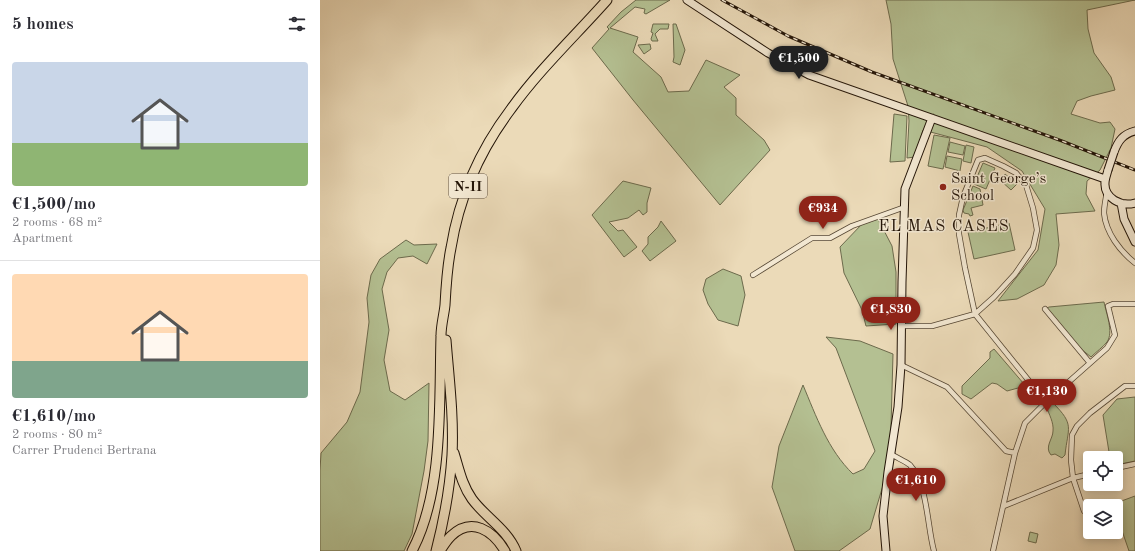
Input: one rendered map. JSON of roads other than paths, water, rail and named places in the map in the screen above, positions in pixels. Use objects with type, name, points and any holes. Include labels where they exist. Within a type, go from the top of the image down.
[{"type":"highway","name":"N-II","points":[[436,551],[447,501],[452,446],[452,417],[444,306],[450,248],[457,217],[481,157],[500,125],[519,98],[607,0]]},
{"type":"highway","points":[[412,551],[424,521],[434,470],[438,421],[441,332],[444,306]]},
{"type":"highway","points":[[452,446],[465,489],[481,510],[506,535],[516,551]]},
{"type":"highway","points":[[440,551],[451,536],[465,527],[479,527],[493,535],[505,551]]},
{"type":"street","points":[[687,0],[768,53],[809,75],[1105,179]]},
{"type":"street","points":[[886,551],[883,516],[898,407],[901,365],[905,189],[932,118]]},
{"type":"street","points":[[1134,203],[1121,203],[1113,199],[1107,191],[1105,179],[1119,140],[1124,135],[1133,131],[1135,126]]},
{"type":"street","points":[[901,326],[932,326],[975,314],[994,297],[1015,274],[1033,248],[1037,230],[1033,208],[1026,185],[1016,173],[1003,166],[985,158],[978,160],[963,197],[959,215],[959,234],[965,268],[975,314],[1046,402]]},
{"type":"street","points":[[1107,191],[1104,212],[1107,226],[1113,238],[1135,263]]},
{"type":"street","points":[[1121,203],[1124,219],[1135,242]]},
{"type":"street","points":[[1129,229],[1128,213],[1134,203]]},
{"type":"street","points":[[753,275],[812,238],[830,238],[852,226],[904,207]]},
{"type":"street","points":[[993,551],[1015,452],[1025,423],[1046,402],[1107,348],[1115,335],[1108,306],[1112,304],[1135,304]]},
{"type":"street","points":[[1045,309],[1090,363]]},
{"type":"street","points":[[901,365],[947,386],[1006,451],[1015,452]]},
{"type":"street","points":[[1083,508],[1073,478],[1071,460],[1072,435],[1077,426],[1090,413],[1125,386],[1135,386]]},
{"type":"street","points":[[891,454],[909,464],[919,478],[934,551]]},
{"type":"street","points":[[1123,467],[1135,464]]},
{"type":"street","points":[[1004,506],[1073,478],[1083,476]]},
{"type":"railway","points":[[722,0],[788,36],[872,72],[1062,141],[1135,170]]},
{"type":"place","name":"Saint George’s School","points":[[943,187]]},
{"type":"district","name":"EL MAS CASES","points":[[944,225]]}]
